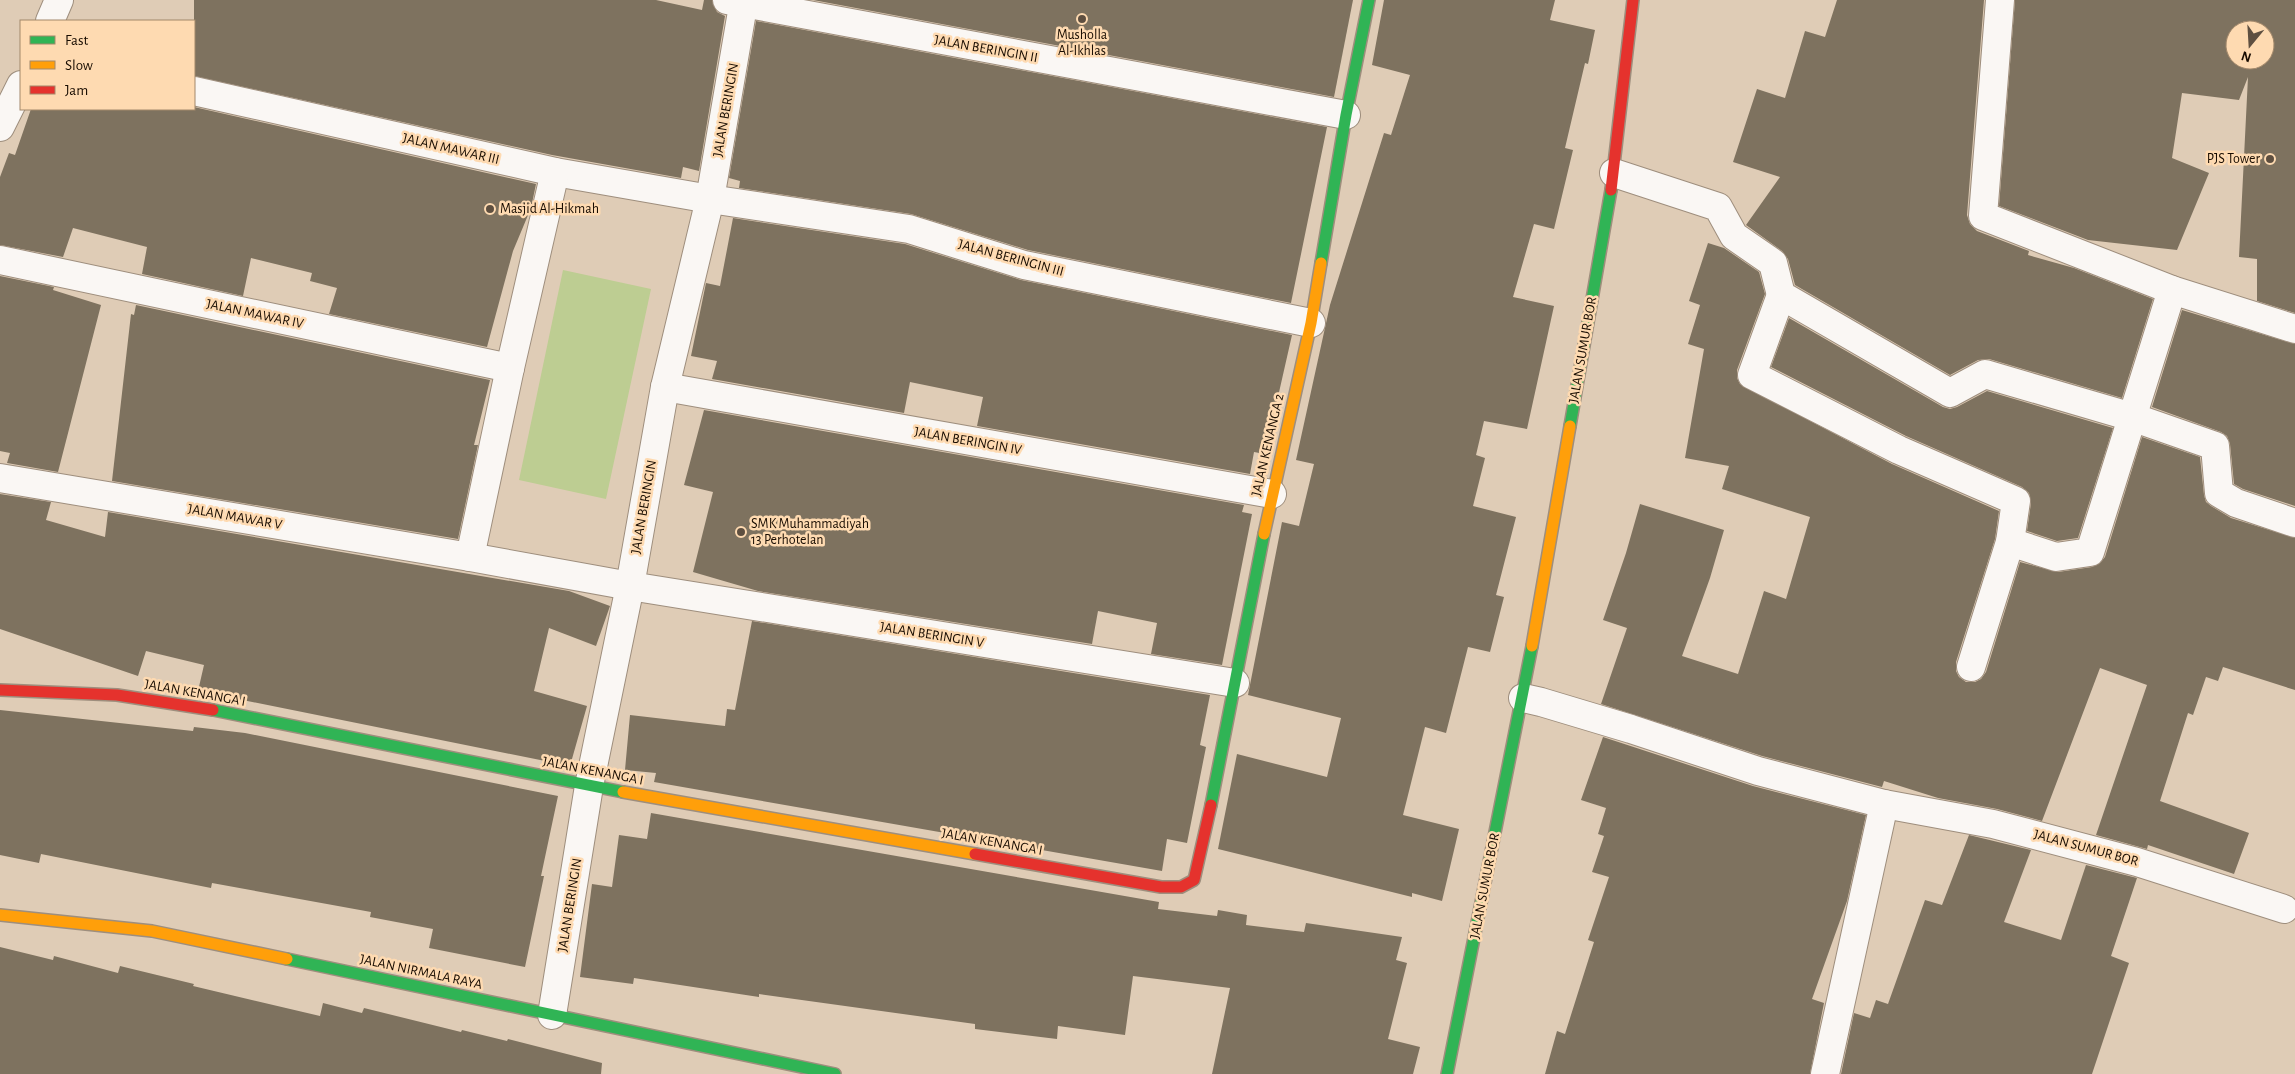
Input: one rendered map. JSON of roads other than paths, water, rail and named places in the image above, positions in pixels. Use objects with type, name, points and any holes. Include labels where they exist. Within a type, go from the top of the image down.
[{"type":"street","points":[[50,20],[59,0]]},
{"type":"street","name":"JALAN KENANGA 2","points":[[1181,887],[1194,880],[1199,864],[1272,494],[1311,323],[1346,115],[1369,0]]},
{"type":"street","name":"JALAN SUMUR BOR","points":[[1446,1074],[1532,700],[1623,175],[1634,0]]},
{"type":"street","points":[[2000,0],[1983,216],[2172,290],[2295,329]]},
{"type":"street","name":"JALAN BERINGIN II","points":[[738,1],[1346,115]]},
{"type":"street","name":"JALAN BERINGIN","points":[[552,1015],[589,786],[630,586],[665,386],[710,199],[738,1]]},
{"type":"street","points":[[0,127],[20,86]]},
{"type":"street","name":"JALAN MAWAR III","points":[[195,91],[555,172],[710,199]]},
{"type":"street","points":[[470,557],[510,368],[555,172]]},
{"type":"street","points":[[1623,175],[1718,208],[1734,236],[1773,263],[1781,295],[1752,375],[1899,450],[2016,501],[2010,542],[1971,667]]},
{"type":"street","name":"JALAN BERINGIN III","points":[[710,199],[909,229],[1024,264],[1311,323]]},
{"type":"street","name":"JALAN MAWAR IV","points":[[0,260],[510,368]]},
{"type":"street","points":[[2010,542],[2056,557],[2090,552],[2172,290]]},
{"type":"street","points":[[1781,295],[1950,393],[1985,374],[2132,417],[2215,446],[2219,493],[2236,503],[2295,524]]},
{"type":"street","name":"JALAN BERINGIN IV","points":[[665,386],[1272,494]]},
{"type":"street","name":"JALAN MAWAR V","points":[[0,478],[470,557],[630,586]]},
{"type":"street","name":"JALAN BERINGIN V","points":[[630,586],[1235,683]]},
{"type":"street","name":"JALAN KENANGA I","points":[[0,690],[117,696],[197,707],[589,786],[1161,887],[1181,887]]},
{"type":"street","name":"JALAN SUMUR BOR","points":[[1532,700],[1631,729],[1758,771],[1884,804],[1993,824],[2128,859],[2284,909]]},
{"type":"street","points":[[1825,1074],[1884,804]]},
{"type":"street","name":"JALAN NIRMALA RAYA","points":[[0,914],[152,931],[834,1074]]},
{"type":"place","name":"Musholla Al-Ikhlas","points":[[1082,19]]},
{"type":"place","name":"PJS Tower","points":[[2270,159]]},
{"type":"place","name":"Masjid Al-Hikmah","points":[[490,209]]},
{"type":"place","name":"SMK Muhammadiyah 13 Perhotelan","points":[[741,532]]}]
